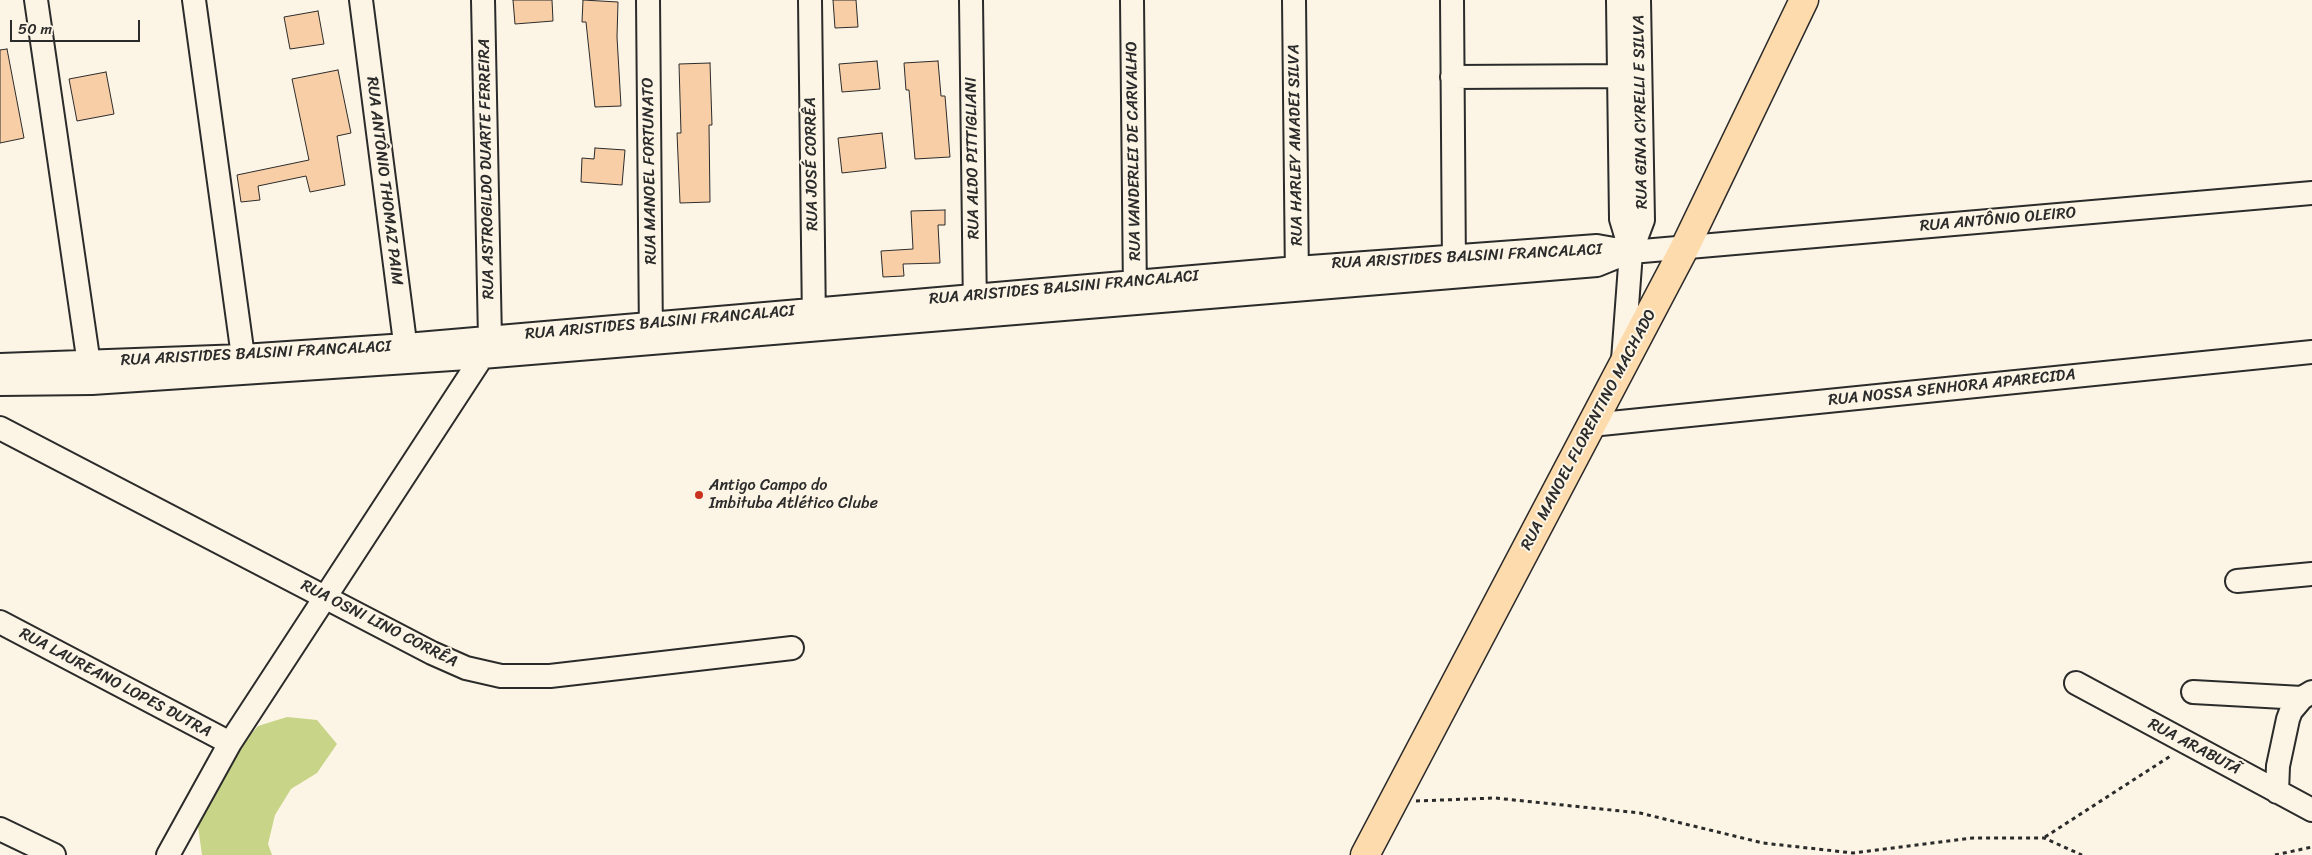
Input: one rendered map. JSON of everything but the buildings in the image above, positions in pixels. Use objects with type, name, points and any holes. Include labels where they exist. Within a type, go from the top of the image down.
[{"type":"main road","name":"RUA MANOEL FLORENTINO MACHADO","points":[[1366,855],[1685,247],[1804,0]]},
{"type":"street","points":[[36,0],[91,373]]},
{"type":"street","points":[[194,0],[244,365]]},
{"type":"street","name":"RUA ANTÔNIO THOMAZ PAIM","points":[[361,0],[407,354]]},
{"type":"street","name":"RUA ASTROGILDO DUARTE FERREIRA","points":[[483,0],[486,348]]},
{"type":"street","name":"RUA MANOEL FORTUNATO","points":[[648,0],[651,333]]},
{"type":"street","name":"RUA JOSÉ CORRÊA","points":[[810,0],[814,319]]},
{"type":"street","name":"RUA ALDO PITTIGLIANI","points":[[971,0],[975,306]]},
{"type":"street","name":"RUA VANDERLEI DE CARVALHO","points":[[1132,0],[1135,292]]},
{"type":"street","name":"RUA HARLEY AMADEI SILVA","points":[[1294,0],[1297,290]]},
{"type":"street","points":[[1452,0],[1454,265]]},
{"type":"street","name":"RUA GINA CYRELLI E SILVA","points":[[1618,0],[1630,76],[1643,220],[1630,252],[1623,364]]},
{"type":"street","name":"RUA GINA CYRELLI E SILVA","points":[[1630,76],[1639,0]]},
{"type":"street","points":[[1452,76],[1630,76]]},
{"type":"street","name":"RUA ANTÔNIO OLEIRO","points":[[1630,252],[2312,194]]},
{"type":"street","name":"RUA ARISTIDES BALSINI FRANCALACI","points":[[0,384],[91,373],[244,365],[486,348],[1135,292],[1297,268],[1598,265],[1630,252]]},
{"type":"street","name":"RUA ARISTIDES BALSINI FRANCALACI","points":[[1135,292],[1297,290],[1454,265]]},
{"type":"street","points":[[168,855],[230,743],[486,348]]},
{"type":"street","name":"RUA NOSSA SENHORA APARECIDA","points":[[1591,426],[2312,352]]},
{"type":"street","name":"RUA ARISTIDES BALSINI FRANCALACI","points":[[0,365],[91,373]]},
{"type":"street","name":"RUA OSNI LINO CORRÊA","points":[[0,428],[325,598],[432,653],[466,668],[501,676],[550,676],[792,648]]},
{"type":"street","points":[[2237,581],[2312,574]]},
{"type":"street","name":"RUA LAUREANO LOPES DUTRA","points":[[0,622],[230,743]]},
{"type":"street","name":"RUA ARABUTÃ","points":[[2076,683],[2312,810]]},
{"type":"street","points":[[2193,692],[2307,695]]},
{"type":"street","points":[[2277,792],[2278,766],[2283,737],[2291,711],[2307,695]]},
{"type":"street","points":[[0,829],[54,855]]},
{"type":"path","points":[[2044,838],[2124,784],[2190,744]]},
{"type":"path","points":[[1393,803],[1494,798],[1640,813],[1763,843],[1853,853],[1973,838],[2044,838],[2082,855]]},
{"type":"path","points":[[2274,855],[2312,847]]},
{"type":"green space","points":[[287,717],[317,720],[337,744],[317,773],[291,789],[275,815],[268,844],[272,855],[202,855],[197,819],[239,748],[258,726]]},
{"type":"place","name":"Antigo Campo do Imbituba Atlético Clube","points":[[699,495]]}]
